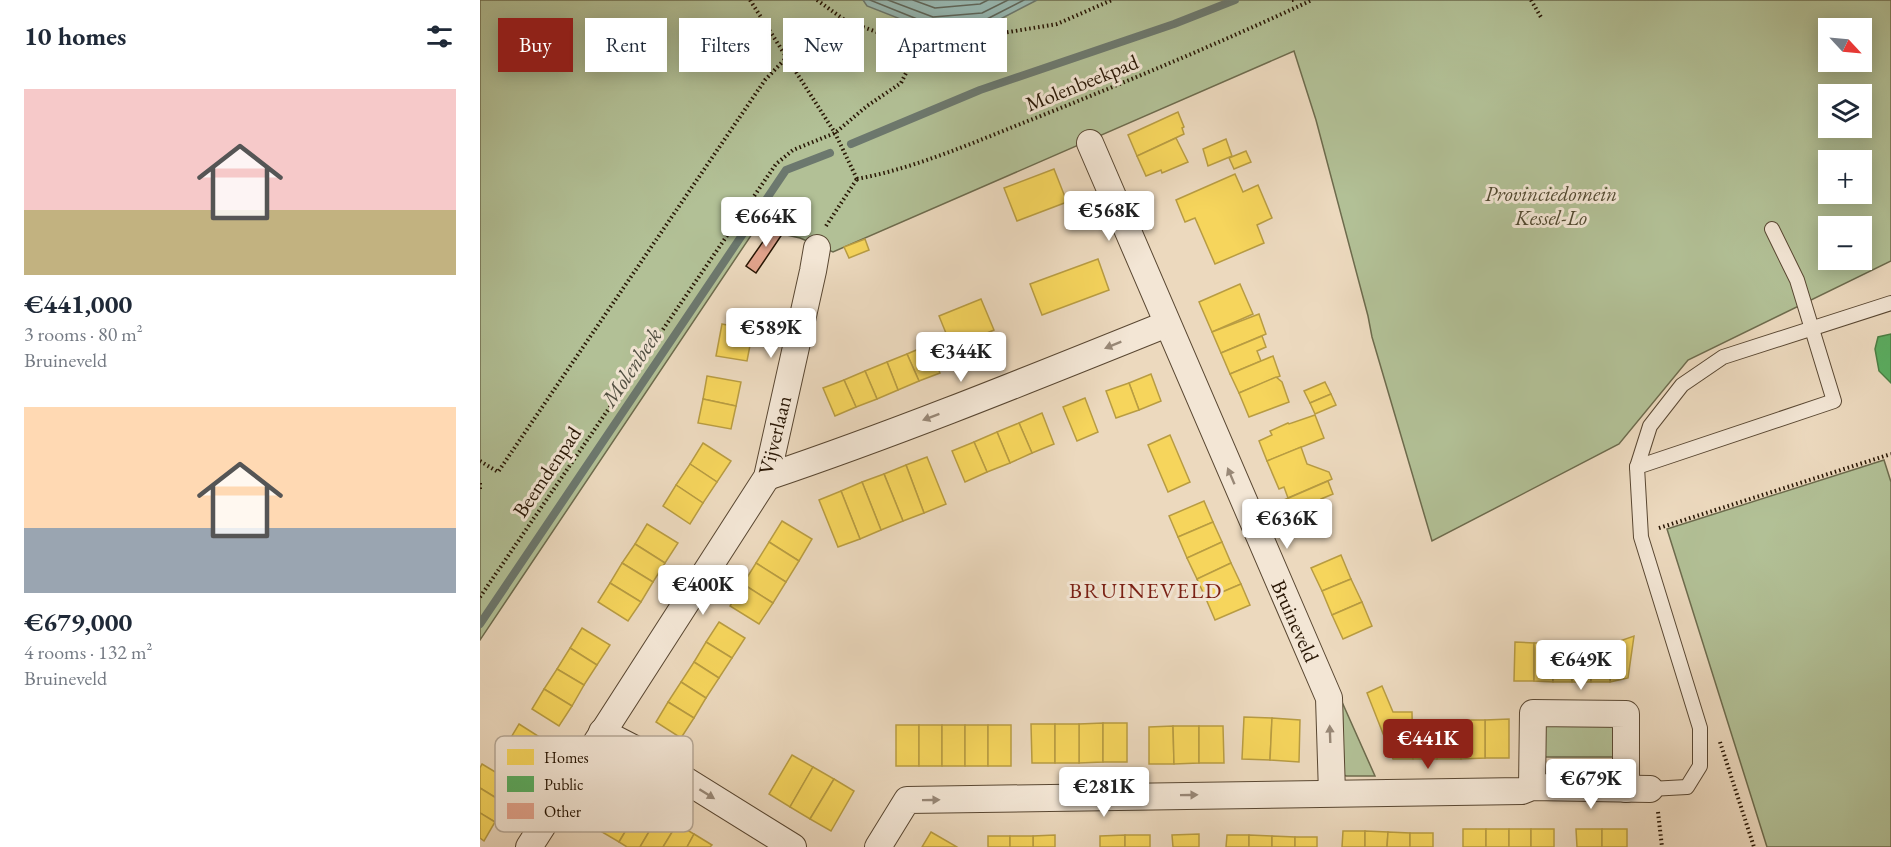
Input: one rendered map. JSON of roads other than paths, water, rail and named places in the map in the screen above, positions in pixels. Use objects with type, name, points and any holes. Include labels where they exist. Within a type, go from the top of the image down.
[{"type":"street","name":"Bruineveld","points":[[1090,143],[1329,698],[1332,793]]},
{"type":"street","name":"Vijverlaan","points":[[599,736],[767,477],[817,248]]},
{"type":"street","points":[[767,477],[841,452],[999,392],[1167,324]]},
{"type":"street","points":[[878,847],[907,800],[1522,791],[1532,787],[1638,789],[1626,714],[1533,713],[1532,787]]},
{"type":"street","points":[[602,732],[610,736]]},
{"type":"street","points":[[693,785],[793,847]]},
{"type":"street","name":"Vijverlaan","points":[[530,847],[539,832]]},
{"type":"lane","points":[[1637,467],[1834,402],[1797,280],[1772,229]]},
{"type":"lane","points":[[1638,789],[1687,787],[1700,766],[1700,728],[1641,537],[1637,467],[1650,426],[1682,385],[1723,357],[1891,303]]},
{"type":"water","points":[[863,0],[1037,0],[1002,18],[898,18],[867,6]]},
{"type":"waterway","name":"Molenbeek","points":[[851,144],[980,90],[1174,24],[1235,0]]},
{"type":"waterway","name":"Molenbeek","points":[[480,624],[786,170],[830,153]]},
{"type":"district","name":"BRUINEVELD","points":[[1146,590]]},
{"type":"park label","name":"Provinciedomein Kessel-Lo","points":[[1551,206]]}]
